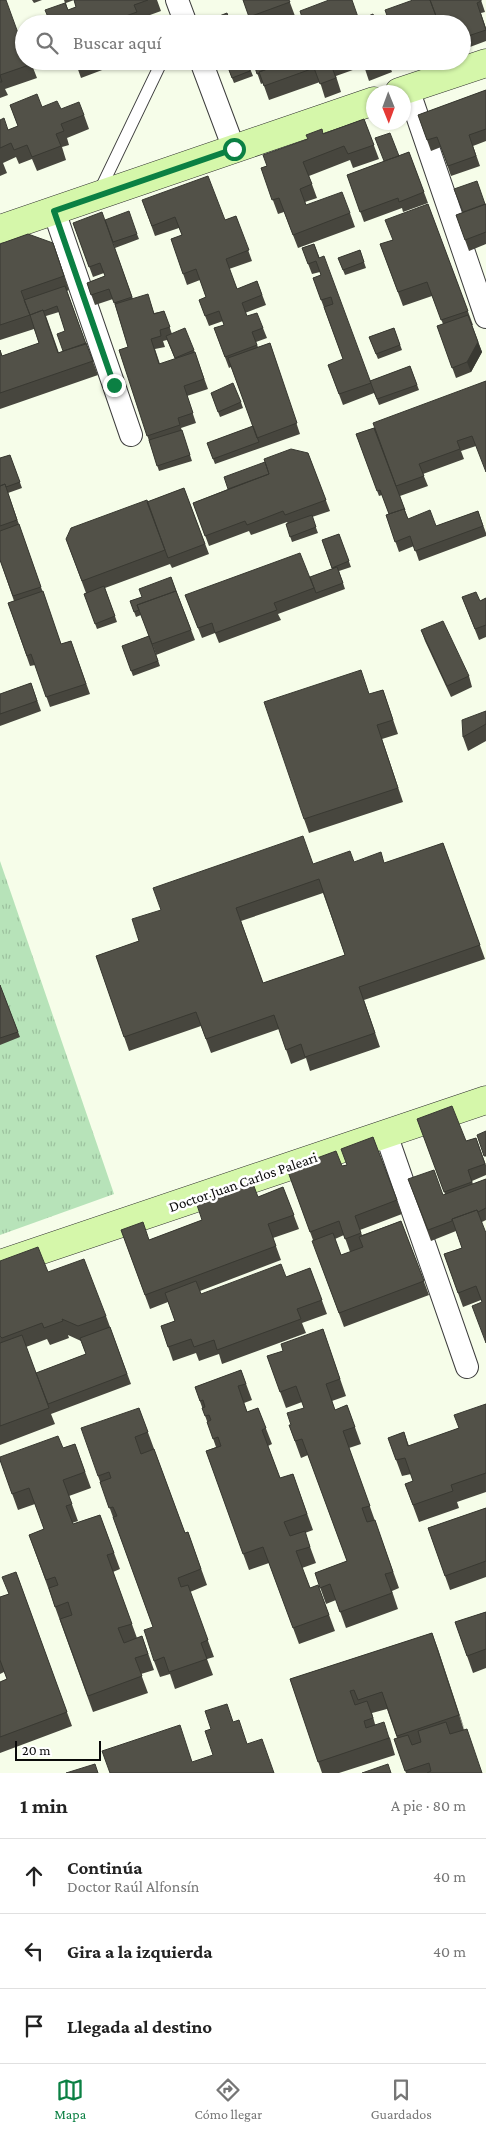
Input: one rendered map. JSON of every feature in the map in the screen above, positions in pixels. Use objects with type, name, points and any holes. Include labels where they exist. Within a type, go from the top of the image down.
[{"type":"street","points":[[471,68],[486,63]]},
{"type":"street","points":[[203,70],[234,149]]},
{"type":"street","points":[[411,89],[466,70]]},
{"type":"street","points":[[0,229],[366,104]]},
{"type":"street","points":[[411,110],[486,317]]},
{"type":"street","points":[[54,211],[131,435]]},
{"type":"street","name":"Doctor Juan Carlos Paleari","points":[[0,1264],[486,1100]]},
{"type":"street","points":[[386,1134],[467,1367]]},
{"type":"lane","points":[[97,196],[158,70]]},
{"type":"green space","points":[[0,861],[114,1194],[0,1235]]},
{"type":"building","points":[[0,0],[6,0],[15,25],[15,70],[0,75]]},
{"type":"building","points":[[74,0],[148,0],[134,5],[137,12],[129,15],[47,15],[45,10],[65,3],[68,10],[76,7]]},
{"type":"building","points":[[243,0],[289,0],[290,2],[254,15],[248,15]]},
{"type":"building","points":[[329,0],[352,0],[357,15],[301,15],[300,11]]},
{"type":"building","points":[[413,0],[430,0],[436,15],[387,15],[385,10]]},
{"type":"building","points":[[430,0],[481,0],[477,3],[486,30],[471,35],[471,15],[436,15]]},
{"type":"building","points":[[229,70],[250,70],[250,71],[232,78]]},
{"type":"building","points":[[256,70],[264,70],[259,72],[257,74]]},
{"type":"building","points":[[264,70],[308,70],[264,86],[259,72]]},
{"type":"building","points":[[315,70],[333,70],[336,78],[320,84]]},
{"type":"building","points":[[486,90],[486,129],[469,135],[476,156],[448,166],[437,137],[427,140],[418,115]]},
{"type":"building","points":[[37,94],[42,107],[57,101],[61,109],[79,102],[84,115],[61,124],[64,131],[56,134],[61,146],[32,157],[27,145],[14,150],[11,143],[0,148],[0,120],[4,118],[8,130],[18,126],[10,105]]},
{"type":"building","points":[[364,119],[366,130],[368,130],[374,145],[348,154],[344,146],[303,162],[312,184],[300,189],[306,205],[342,192],[350,213],[293,235],[279,198],[272,200],[261,168],[267,166],[263,155],[308,139],[306,135],[322,129],[323,134]]},
{"type":"building","points":[[390,133],[399,156],[384,161],[375,138]]},
{"type":"building","points":[[409,152],[424,192],[399,202],[398,198],[360,212],[347,175]]},
{"type":"building","points":[[208,176],[225,220],[236,216],[249,250],[226,259],[237,289],[257,281],[262,295],[242,303],[247,316],[257,313],[263,328],[252,332],[257,345],[225,357],[214,328],[224,325],[219,311],[205,316],[199,300],[206,297],[196,269],[183,274],[171,239],[182,235],[175,217],[152,226],[142,200]]},
{"type":"building","points":[[477,181],[485,204],[463,212],[454,189]]},
{"type":"building","points":[[428,204],[468,311],[441,320],[427,282],[398,292],[380,244],[393,240],[385,220]]},
{"type":"building","points":[[486,204],[486,232],[465,240],[456,215]]},
{"type":"building","points":[[129,211],[137,234],[113,242],[105,220]]},
{"type":"building","points":[[102,212],[132,297],[114,303],[109,289],[91,295],[87,283],[105,276],[100,263],[89,267],[73,223]]},
{"type":"building","points":[[28,234],[53,243],[64,276],[21,291],[30,315],[0,325],[0,244]]},
{"type":"building","points":[[314,244],[319,258],[324,256],[371,383],[339,394],[328,365],[343,359],[324,307],[333,304],[331,297],[321,300],[313,278],[321,275],[316,261],[308,264],[302,248]]},
{"type":"building","points":[[360,250],[364,262],[343,270],[338,258]]},
{"type":"building","points":[[65,286],[86,344],[63,351],[57,334],[65,331],[57,306],[30,315],[24,300]]},
{"type":"building","points":[[148,294],[154,314],[164,311],[170,327],[160,330],[161,336],[151,339],[159,364],[195,352],[204,379],[184,386],[193,413],[178,418],[180,425],[147,436],[119,350],[128,347],[115,304]]},
{"type":"building","points":[[43,310],[58,353],[86,343],[93,361],[0,393],[0,350],[2,356],[39,343],[30,315]]},
{"type":"building","points":[[468,315],[478,342],[467,362],[452,368],[437,326]]},
{"type":"building","points":[[185,328],[194,350],[175,358],[166,336]]},
{"type":"building","points":[[394,328],[400,345],[376,354],[369,337]]},
{"type":"building","points":[[270,343],[297,423],[257,438],[228,358]]},
{"type":"building","points":[[410,366],[417,385],[377,399],[370,381]]},
{"type":"building","points":[[486,381],[486,472],[472,436],[457,441],[460,449],[419,464],[424,476],[396,486],[373,423]]},
{"type":"building","points":[[233,383],[241,402],[218,412],[211,393]]},
{"type":"building","points":[[253,426],[259,442],[213,459],[207,443]]},
{"type":"building","points":[[374,428],[405,510],[389,514],[380,490],[377,491],[356,434]]},
{"type":"building","points":[[182,430],[190,455],[157,466],[149,440]]},
{"type":"building","points":[[291,449],[308,453],[326,500],[285,515],[283,511],[247,525],[245,521],[205,536],[193,503],[269,474],[264,459]]},
{"type":"building","points":[[10,455],[20,482],[6,487],[5,484],[0,486],[0,458]]},
{"type":"building","points":[[265,462],[269,474],[228,489],[224,477]]},
{"type":"building","points":[[5,484],[17,520],[0,526],[0,486]]},
{"type":"building","points":[[184,488],[205,544],[168,558],[147,502]]},
{"type":"building","points":[[147,500],[165,550],[82,581],[66,539],[71,528]]},
{"type":"building","points":[[404,509],[408,519],[430,510],[436,526],[478,511],[483,526],[415,551],[410,536],[395,542],[386,515]]},
{"type":"building","points":[[312,515],[316,527],[290,537],[286,524]]},
{"type":"building","points":[[19,524],[41,587],[13,596],[0,560],[0,531]]},
{"type":"building","points":[[339,534],[349,561],[332,568],[322,540]]},
{"type":"building","points":[[300,553],[314,588],[274,603],[277,610],[215,633],[212,623],[198,628],[185,595]]},
{"type":"building","points":[[337,567],[343,583],[316,593],[310,577]]},
{"type":"building","points":[[171,577],[176,591],[137,605],[139,610],[134,612],[130,601],[142,597],[139,589]]},
{"type":"building","points":[[104,586],[115,616],[95,624],[84,594]]},
{"type":"building","points":[[43,591],[61,644],[71,641],[86,684],[46,697],[31,654],[27,656],[8,603]]},
{"type":"building","points":[[176,591],[191,630],[152,644],[137,605]]},
{"type":"building","points":[[476,592],[480,601],[486,598],[486,625],[475,629],[462,597]]},
{"type":"building","points":[[443,621],[469,676],[447,686],[421,630]]},
{"type":"building","points":[[149,636],[158,661],[131,671],[122,646]]},
{"type":"building","points":[[361,670],[369,694],[383,690],[393,720],[377,725],[398,788],[304,819],[264,702]]},
{"type":"building","points":[[31,683],[37,701],[0,714],[0,694]]},
{"type":"building","points":[[486,711],[486,724],[463,737],[462,720]]},
{"type":"building","points":[[303,836],[313,864],[350,851],[354,862],[381,852],[384,863],[443,843],[480,945],[359,987],[375,1033],[305,1057],[301,1044],[286,1050],[274,1015],[206,1039],[196,1012],[124,1037],[96,956],[139,941],[132,919],[161,910],[153,888]],"holes":[[[319,879],[345,955],[263,983],[236,908]]]},
{"type":"building","points":[[0,985],[18,1032],[0,1038]]},
{"type":"building","points":[[452,1106],[466,1141],[476,1138],[485,1164],[468,1170],[472,1182],[444,1192],[417,1119]]},
{"type":"building","points":[[486,1131],[486,1156],[484,1156],[477,1135]]},
{"type":"building","points":[[373,1137],[397,1200],[355,1216],[361,1233],[345,1239],[339,1221],[310,1232],[287,1169],[336,1151],[342,1166],[347,1165],[341,1149]]},
{"type":"building","points":[[434,1170],[443,1195],[486,1179],[486,1208],[452,1219],[452,1221],[428,1230],[408,1179]]},
{"type":"building","points":[[252,1181],[258,1197],[283,1187],[294,1215],[268,1224],[276,1246],[145,1295],[121,1230],[143,1222],[149,1240],[202,1220],[196,1202]]},
{"type":"building","points":[[477,1210],[486,1233],[486,1343],[472,1306],[482,1302],[476,1286],[458,1293],[444,1254],[462,1248],[452,1219]]},
{"type":"building","points":[[401,1221],[424,1281],[339,1313],[312,1241],[333,1233],[341,1255],[363,1247],[359,1237]]},
{"type":"building","points":[[38,1247],[48,1272],[84,1259],[106,1316],[78,1326],[62,1319],[63,1321],[44,1328],[42,1323],[2,1338],[0,1336],[0,1261]]},
{"type":"building","points":[[281,1264],[286,1277],[310,1268],[322,1300],[297,1309],[301,1319],[217,1350],[214,1340],[194,1347],[191,1339],[168,1347],[161,1326],[175,1321],[165,1293],[196,1281],[201,1294]]},
{"type":"building","points":[[110,1327],[127,1374],[48,1404],[36,1373],[86,1354],[80,1338]]},
{"type":"building","points":[[323,1329],[340,1379],[326,1384],[335,1410],[347,1405],[355,1427],[343,1431],[370,1506],[362,1508],[367,1522],[375,1520],[393,1572],[385,1574],[392,1593],[340,1612],[330,1584],[320,1588],[315,1573],[347,1561],[302,1439],[295,1441],[289,1425],[291,1425],[287,1413],[304,1408],[296,1386],[280,1392],[267,1356],[283,1351],[281,1344]]},
{"type":"building","points":[[22,1335],[49,1408],[0,1426],[0,1343]]},
{"type":"building","points":[[241,1370],[246,1384],[238,1386],[247,1412],[258,1408],[266,1428],[262,1430],[280,1478],[293,1474],[307,1514],[284,1522],[290,1536],[305,1531],[310,1547],[296,1551],[310,1588],[318,1585],[329,1615],[293,1628],[263,1547],[243,1554],[206,1451],[221,1446],[218,1437],[213,1439],[207,1422],[211,1420],[209,1415],[205,1416],[202,1408],[205,1407],[203,1400],[200,1401],[195,1387]]},
{"type":"building","points":[[486,1404],[486,1473],[451,1485],[453,1491],[413,1505],[405,1484],[413,1481],[405,1458],[396,1460],[388,1438],[404,1432],[408,1446],[459,1428],[454,1415]]},
{"type":"building","points":[[139,1408],[148,1432],[135,1437],[141,1454],[154,1449],[185,1533],[188,1532],[201,1569],[178,1578],[181,1587],[188,1585],[208,1640],[201,1643],[207,1659],[169,1672],[164,1657],[154,1661],[144,1630],[153,1627],[113,1517],[117,1516],[113,1507],[109,1508],[100,1482],[111,1478],[109,1472],[98,1476],[81,1428]]},
{"type":"building","points":[[58,1436],[63,1448],[75,1444],[85,1472],[63,1480],[72,1504],[66,1506],[73,1524],[100,1515],[114,1553],[107,1555],[132,1624],[118,1628],[124,1643],[142,1636],[148,1654],[135,1658],[142,1676],[88,1696],[60,1619],[72,1615],[68,1602],[55,1607],[49,1588],[58,1585],[55,1577],[46,1580],[29,1535],[44,1529],[29,1488],[12,1494],[0,1460],[0,1457]]},
{"type":"building","points":[[486,1508],[486,1561],[445,1576],[428,1528]]},
{"type":"building","points":[[16,1572],[67,1712],[0,1737],[0,1682],[7,1679],[0,1660],[0,1597],[9,1594],[2,1577]]},
{"type":"building","points":[[486,1612],[486,1649],[467,1656],[455,1622]]},
{"type":"building","points":[[432,1633],[459,1715],[397,1736],[382,1692],[358,1700],[354,1690],[350,1691],[355,1705],[367,1701],[373,1718],[364,1721],[366,1728],[384,1722],[389,1738],[318,1762],[290,1679]]},
{"type":"building","points":[[227,1704],[233,1722],[239,1720],[247,1744],[262,1739],[274,1773],[110,1773],[102,1751],[180,1725],[192,1762],[213,1755],[205,1731],[211,1729],[205,1711]]},
{"type":"building","points":[[446,1722],[450,1734],[467,1729],[482,1773],[427,1773],[431,1771],[429,1763],[405,1771],[394,1739],[408,1735],[412,1745],[421,1742],[418,1731]]},
{"type":"building","points":[[95,1764],[98,1773],[66,1773]]},
{"type":"building","points":[[388,1764],[391,1773],[362,1773]]},
{"type":"route","points":[[114,385],[54,211],[234,149]]}]
